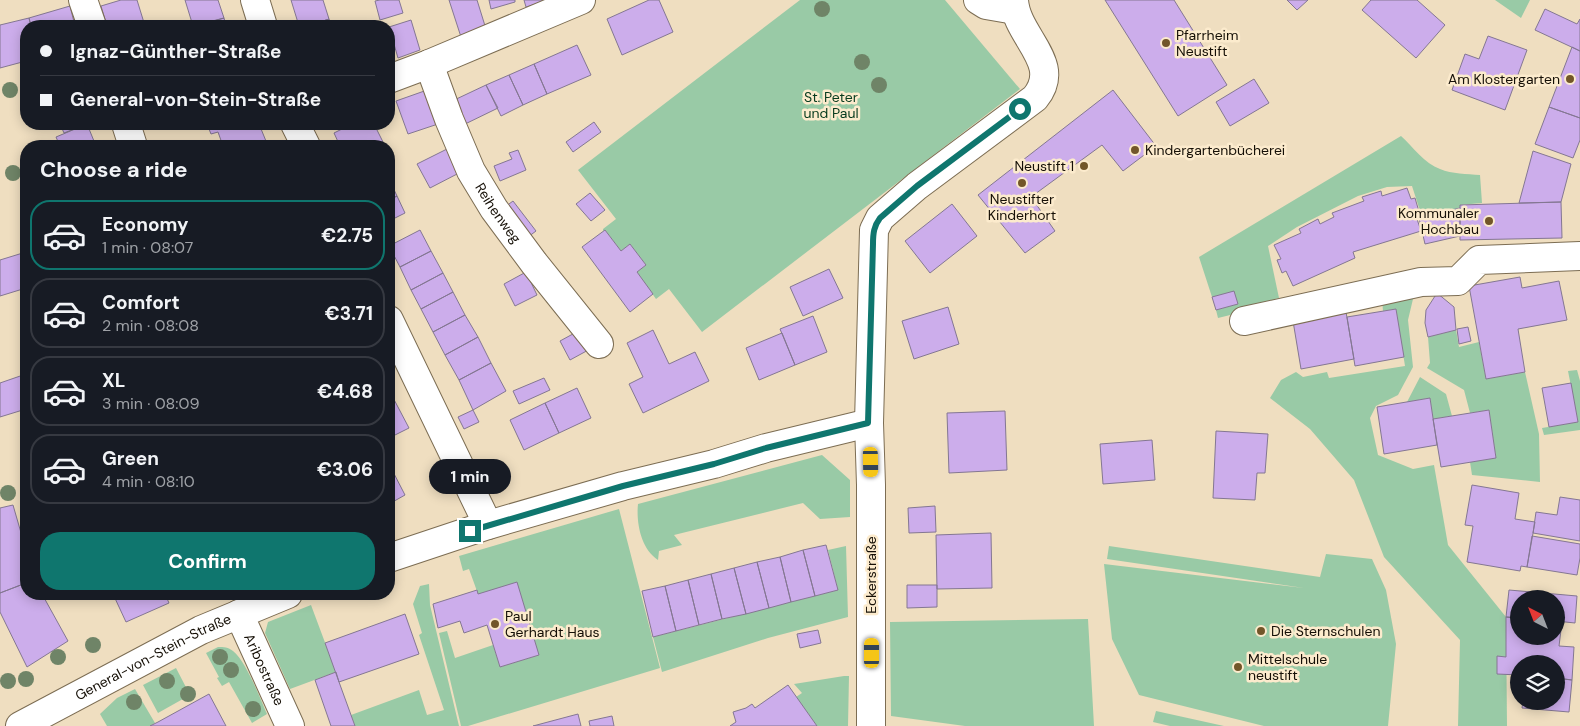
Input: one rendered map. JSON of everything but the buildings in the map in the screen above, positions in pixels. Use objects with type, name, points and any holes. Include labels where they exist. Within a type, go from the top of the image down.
[{"type":"street","points":[[83,0],[90,20]]},
{"type":"street","points":[[255,0],[261,20]]},
{"type":"street","points":[[395,77],[581,0]]},
{"type":"street","points":[[978,0],[986,5],[1015,5]]},
{"type":"street","name":"Eckerstraße","points":[[871,726],[872,485],[868,423],[874,230],[880,218],[917,186],[1035,98],[1040,92],[1044,83],[1044,68],[1015,5]]},
{"type":"street","name":"Reihenweg","points":[[429,64],[471,172],[494,209],[534,263],[599,344]]},
{"type":"street","points":[[1244,321],[1421,282],[1458,281],[1479,260],[1580,256]]},
{"type":"street","points":[[395,332],[488,525]]},
{"type":"street","points":[[395,556],[488,525],[623,486],[868,423]]},
{"type":"street","name":"General-von-Stein-Straße","points":[[20,726],[175,643],[273,600]]},
{"type":"street","name":"Aribostraße","points":[[239,614],[290,726]]},
{"type":"green space","name":"St. Peter und Paul","points":[[800,0],[945,0],[1020,89],[702,332],[669,289],[656,299],[637,272],[646,265],[630,244],[621,251],[605,230],[603,231],[616,219],[578,170]]},
{"type":"green space","points":[[1495,0],[1530,0],[1521,18]]},
{"type":"green space","points":[[1401,136],[1435,167],[1449,172],[1480,175],[1482,203],[1460,205],[1460,208],[1422,217],[1412,186],[1387,187],[1358,196],[1297,227],[1268,246],[1279,298],[1275,299],[1275,304],[1218,318],[1216,310],[1238,304],[1234,292],[1212,297],[1199,257]]},
{"type":"green space","points":[[1413,299],[1408,320],[1413,367],[1398,395],[1376,406],[1370,418],[1378,455],[1413,469],[1434,465],[1448,545],[1506,617],[1507,726],[1458,726],[1460,640],[1384,557],[1354,480],[1310,429],[1270,398],[1281,380],[1296,372],[1303,377],[1327,372],[1329,378],[1405,366],[1396,309],[1383,311],[1382,300]]},
{"type":"green space","points":[[1456,330],[1459,347],[1479,342],[1486,379],[1525,372],[1539,434],[1540,482],[1472,475],[1470,462],[1496,458],[1489,410],[1470,413],[1464,390],[1427,368],[1430,363],[1428,337]]},
{"type":"green space","points":[[1577,370],[1580,381],[1580,430],[1544,435],[1542,428],[1578,422],[1568,371]]},
{"type":"green space","points":[[1420,377],[1446,394],[1452,416],[1433,419],[1430,398],[1407,402]]},
{"type":"green space","points":[[822,455],[850,480],[850,517],[820,519],[803,503],[674,535],[682,545],[659,551],[658,560],[647,549],[639,527],[638,504]]},
{"type":"green space","points":[[619,509],[660,668],[468,726],[461,726],[439,633],[447,631],[455,658],[493,645],[500,667],[539,655],[478,594],[469,569],[463,571],[459,556]]},
{"type":"green space","points":[[846,546],[848,617],[768,638],[662,672],[653,637],[838,590],[828,550]]},
{"type":"green space","name":"Mittelschule neustift","points":[[1109,546],[1320,577],[1326,554],[1372,559],[1386,590],[1396,644],[1388,726],[1264,726],[1139,695],[1112,639],[1104,564],[1304,588],[1107,559]]},
{"type":"green space","points":[[429,584],[430,605],[459,726],[355,726],[351,715],[419,690],[427,715],[444,710],[419,635],[422,633],[413,604],[420,586]]},
{"type":"green space","points":[[311,605],[336,672],[290,689],[265,633],[268,622]]},
{"type":"green space","points":[[1088,619],[1094,726],[965,726],[891,716],[890,622]]},
{"type":"green space","points":[[218,647],[229,649],[238,656],[257,690],[267,714],[252,723],[229,682],[222,686],[217,678],[219,677],[206,653]]},
{"type":"green space","points":[[176,668],[190,695],[158,713],[143,685]]},
{"type":"green space","points":[[849,676],[848,726],[817,726],[796,697],[802,693],[794,684]]},
{"type":"green space","points":[[135,689],[155,723],[150,726],[107,726],[100,714],[117,698]]},
{"type":"green space","points":[[1156,711],[1224,726],[1170,726],[1153,722]]},
{"type":"place","name":"Pfarrheim Neustift","points":[[1166,43]]},
{"type":"place","name":"Am Klostergarten","points":[[1570,79]]},
{"type":"place","name":"Kindergartenbücherei","points":[[1135,150]]},
{"type":"place","name":"Neustift 1","points":[[1084,166]]},
{"type":"place","name":"Neustifter Kinderhort","points":[[1022,183]]},
{"type":"place","name":"Kommunaler Hochbau","points":[[1489,221]]},
{"type":"place","name":"Paul Gerhardt Haus","points":[[495,624]]},
{"type":"place","name":"Die Sternschulen","points":[[1261,631]]},
{"type":"place","name":"Mittelschule neustift","points":[[1238,667]]},
{"type":"route","points":[[470,531],[623,486],[868,423],[873,244],[876,223],[917,186],[1020,109]]}]
